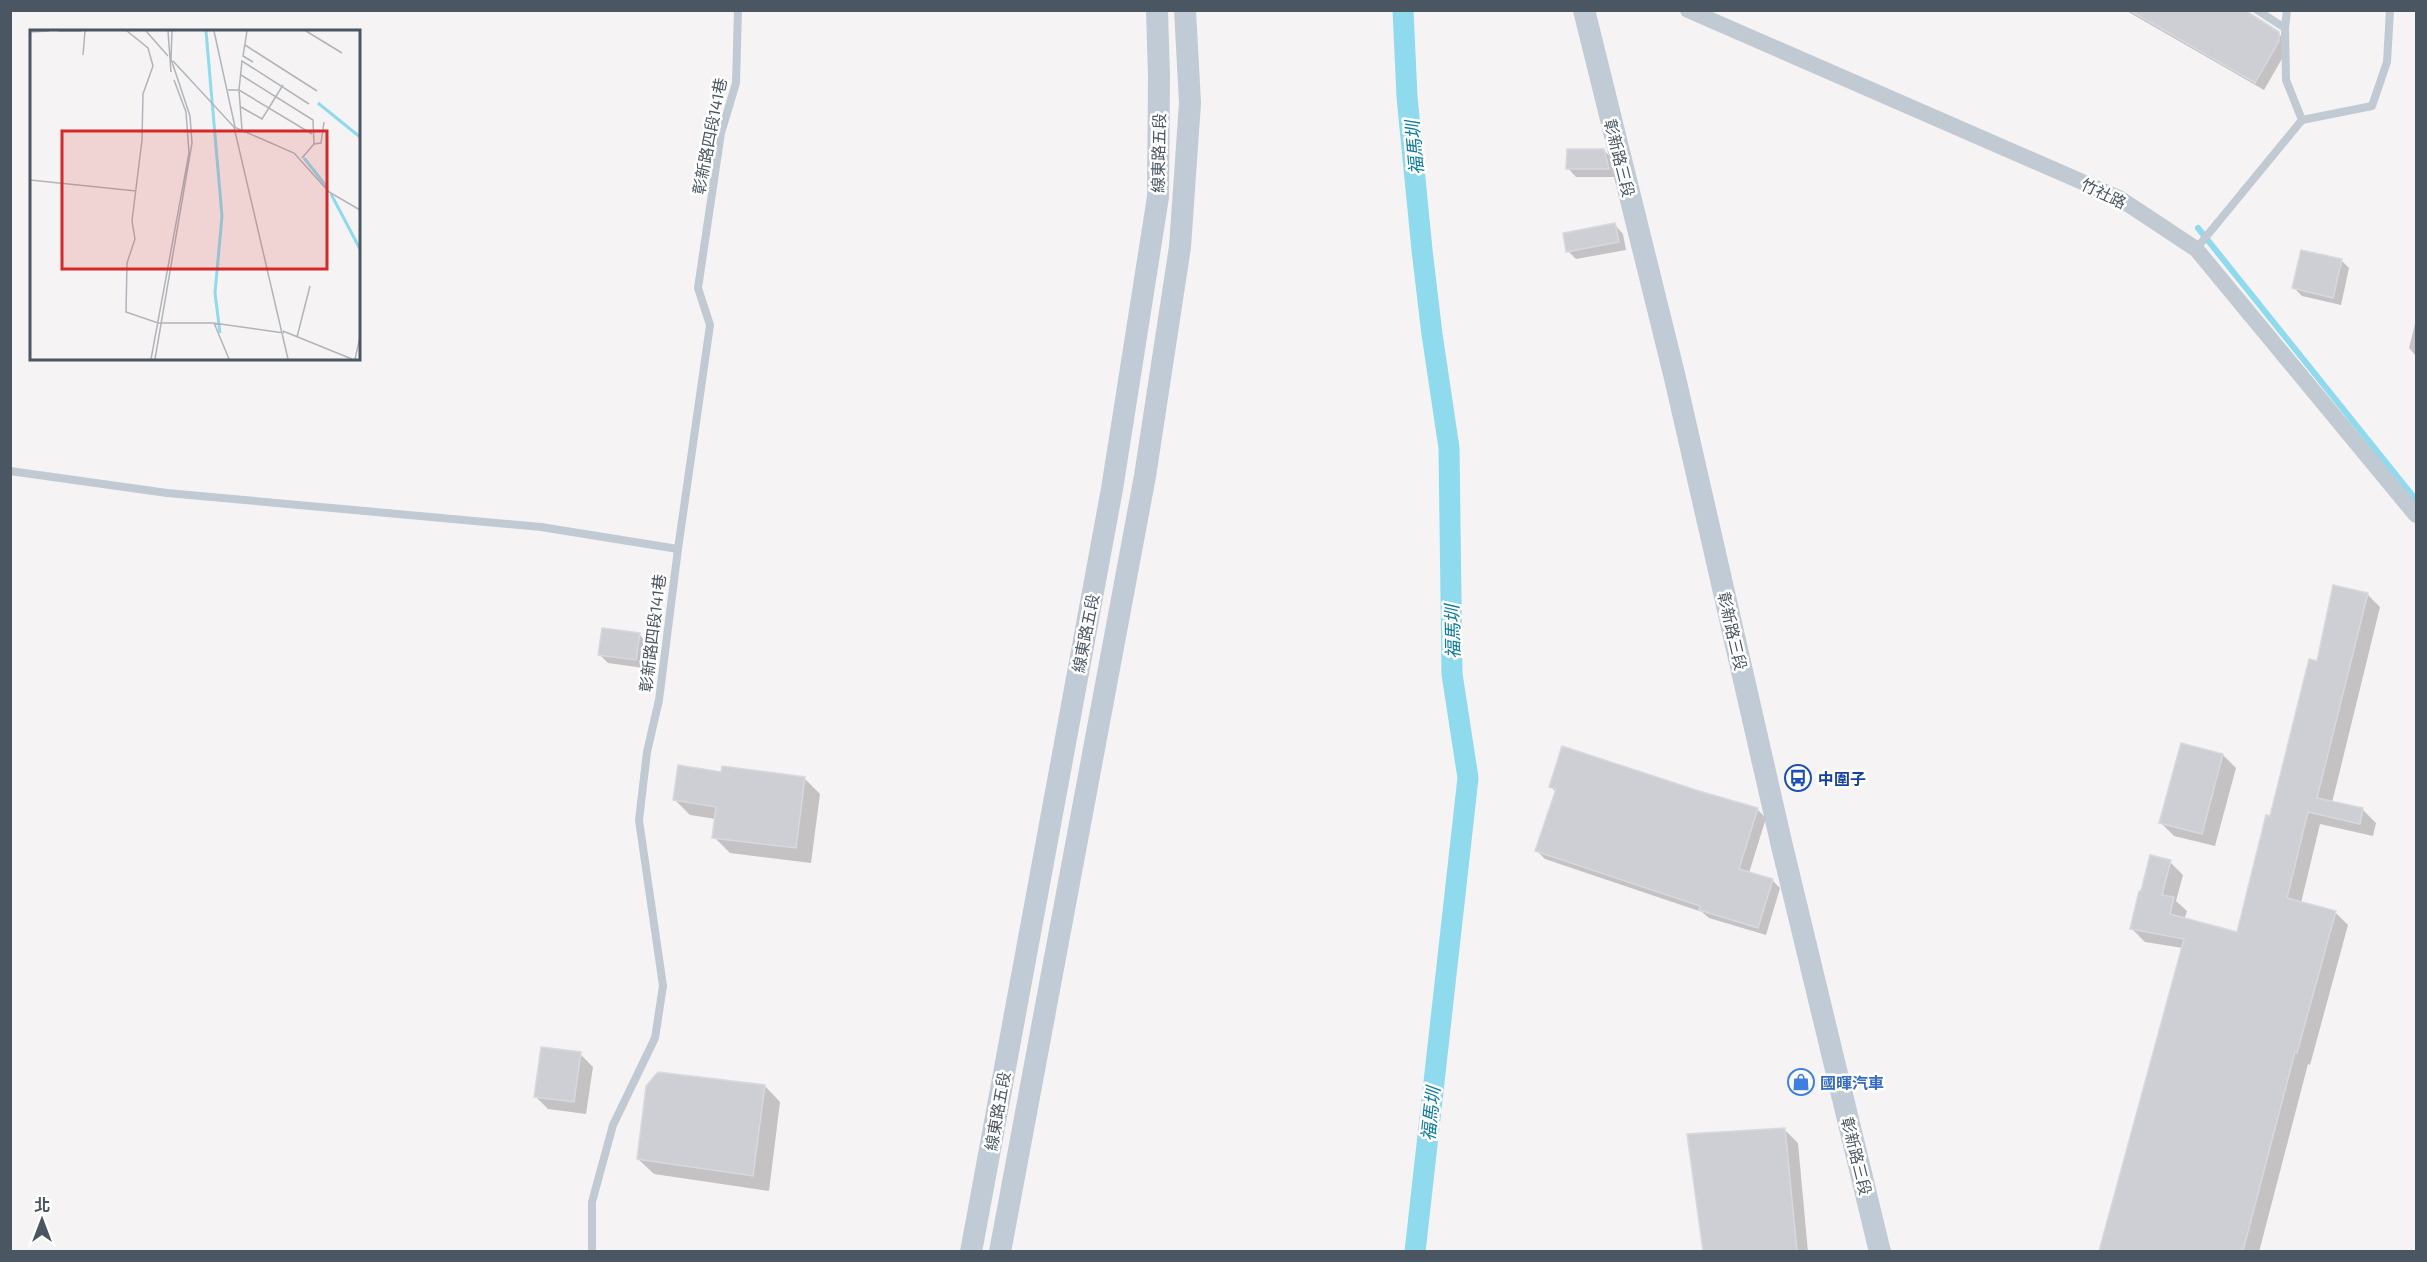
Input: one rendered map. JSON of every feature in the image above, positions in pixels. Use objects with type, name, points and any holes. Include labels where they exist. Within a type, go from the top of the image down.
[{"type":"main road","name":"線東路五段","points":[[971,1251],[1112,489],[1158,197],[1157,10]]},
{"type":"main road","name":"線東路五段","points":[[1000,1251],[1145,476],[1180,247],[1190,103],[1185,10]]},
{"type":"main road","name":"彰新路三段","points":[[1584,10],[1675,378],[1779,835],[1880,1251]]},
{"type":"street","name":"竹社路","points":[[1688,10],[2119,198],[2196,249],[2416,515]]},
{"type":"lane","name":"彰新路四段141巷","points":[[592,1251],[592,1202],[613,1125],[655,1038],[663,986],[639,820],[647,752],[659,700],[710,325],[698,288],[721,133],[736,83],[738,10]]},
{"type":"lane","points":[[2257,10],[2284,28]]},
{"type":"lane","points":[[2287,10],[2284,28],[2286,80],[2302,120]]},
{"type":"lane","points":[[2196,249],[2302,120],[2372,106],[2387,62],[2390,10]]},
{"type":"lane","points":[[10,471],[167,493],[541,527],[678,549]]},
{"type":"building","points":[[2129,10],[2245,10],[2279,32],[2279,41],[2255,83]]},
{"type":"building","points":[[1567,149],[1604,149],[1609,169],[1566,169]]},
{"type":"building","points":[[1615,223],[1619,242],[1566,252],[1563,233]]},
{"type":"building","points":[[2301,250],[2342,259],[2333,298],[2292,288]]},
{"type":"building","points":[[2333,585],[2368,593],[2317,798],[2363,808],[2360,824],[2308,812],[2287,898],[2336,911],[2297,1053],[2295,1052],[2243,1251],[2099,1251],[2184,939],[2130,929],[2150,855],[2171,860],[2162,895],[2174,897],[2170,914],[2237,932],[2266,815],[2270,816],[2309,659],[2317,661]]},
{"type":"building","points":[[602,628],[640,633],[636,660],[598,655]]},
{"type":"building","points":[[2181,743],[2223,754],[2202,834],[2159,823]]},
{"type":"building","points":[[1562,746],[1758,808],[1739,869],[1773,879],[1758,928],[1699,910],[1700,906],[1535,851],[1556,789],[1549,787]]},
{"type":"building","points":[[678,765],[721,772],[722,766],[805,777],[796,848],[712,838],[716,807],[673,800]]},
{"type":"building","points":[[541,1047],[581,1052],[574,1102],[534,1097]]},
{"type":"building","points":[[658,1072],[765,1085],[753,1176],[637,1159],[646,1086]]},
{"type":"building","points":[[1785,1128],[1797,1251],[1703,1251],[1687,1134]]},
{"type":"waterway","name":"福馬圳","points":[[1403,10],[1407,97],[1422,250],[1449,448],[1452,674],[1468,778],[1415,1252]]},
{"type":"waterway","points":[[2198,228],[2416,500]]},
{"type":"place","name":"中圍子","points":[[1798,778]]},
{"type":"place","name":"國暉汽車","points":[[1801,1082]]}]
